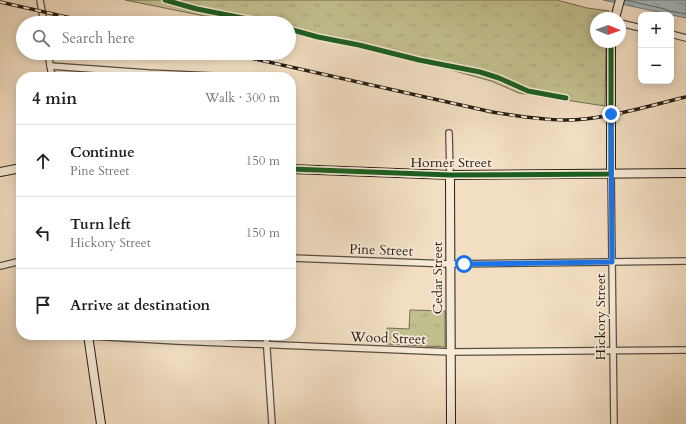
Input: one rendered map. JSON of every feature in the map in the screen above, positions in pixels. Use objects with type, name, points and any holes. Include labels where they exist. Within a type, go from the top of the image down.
[{"type":"main road","points":[[617,12],[620,0]]},
{"type":"main road","name":"Hickory Street","points":[[611,48],[611,174]]},
{"type":"main road","points":[[0,172],[16,169]]},
{"type":"main road","name":"Horner Street","points":[[296,169],[450,175],[686,173]]},
{"type":"main road","name":"Cedar Street","points":[[450,175],[451,424]]},
{"type":"main road","points":[[89,340],[101,424]]},
{"type":"street","points":[[40,0],[43,16]]},
{"type":"street","points":[[626,24],[638,27]]},
{"type":"street","points":[[674,35],[686,38]]},
{"type":"street","points":[[49,60],[51,72]]},
{"type":"street","points":[[50,66],[134,72]]},
{"type":"street","name":"Cedar Street","points":[[449,133],[450,175]]},
{"type":"street","name":"Hickory Street","points":[[611,174],[614,424]]},
{"type":"street","name":"Pine Street","points":[[296,258],[450,264],[686,261]]},
{"type":"street","points":[[0,266],[16,262]]},
{"type":"street","name":"Wood Street","points":[[162,340],[451,352],[686,350]]},
{"type":"street","points":[[266,340],[272,424]]},
{"type":"green space","points":[[125,0],[557,0],[587,8],[609,11],[590,12],[590,48],[606,48],[605,106],[519,93],[491,81],[444,68],[393,55],[296,34],[296,16],[204,16]]},
{"type":"green space","points":[[410,310],[445,311],[445,347],[387,344],[387,328],[409,329]]},
{"type":"water","points":[[603,0],[686,0],[686,18],[674,15],[674,12],[658,12]]},
{"type":"railway","points":[[0,2],[62,16]]},
{"type":"railway","points":[[259,60],[492,112],[537,119],[565,120],[595,118],[686,97]]},
{"type":"cycle path","points":[[165,0],[197,9],[233,16]]},
{"type":"cycle path","points":[[296,31],[419,60],[480,72],[499,78],[528,91],[566,98]]},
{"type":"cycle path","points":[[296,169],[450,175],[611,174],[611,48]]},
{"type":"route","points":[[464,264],[612,262],[611,114]]}]
